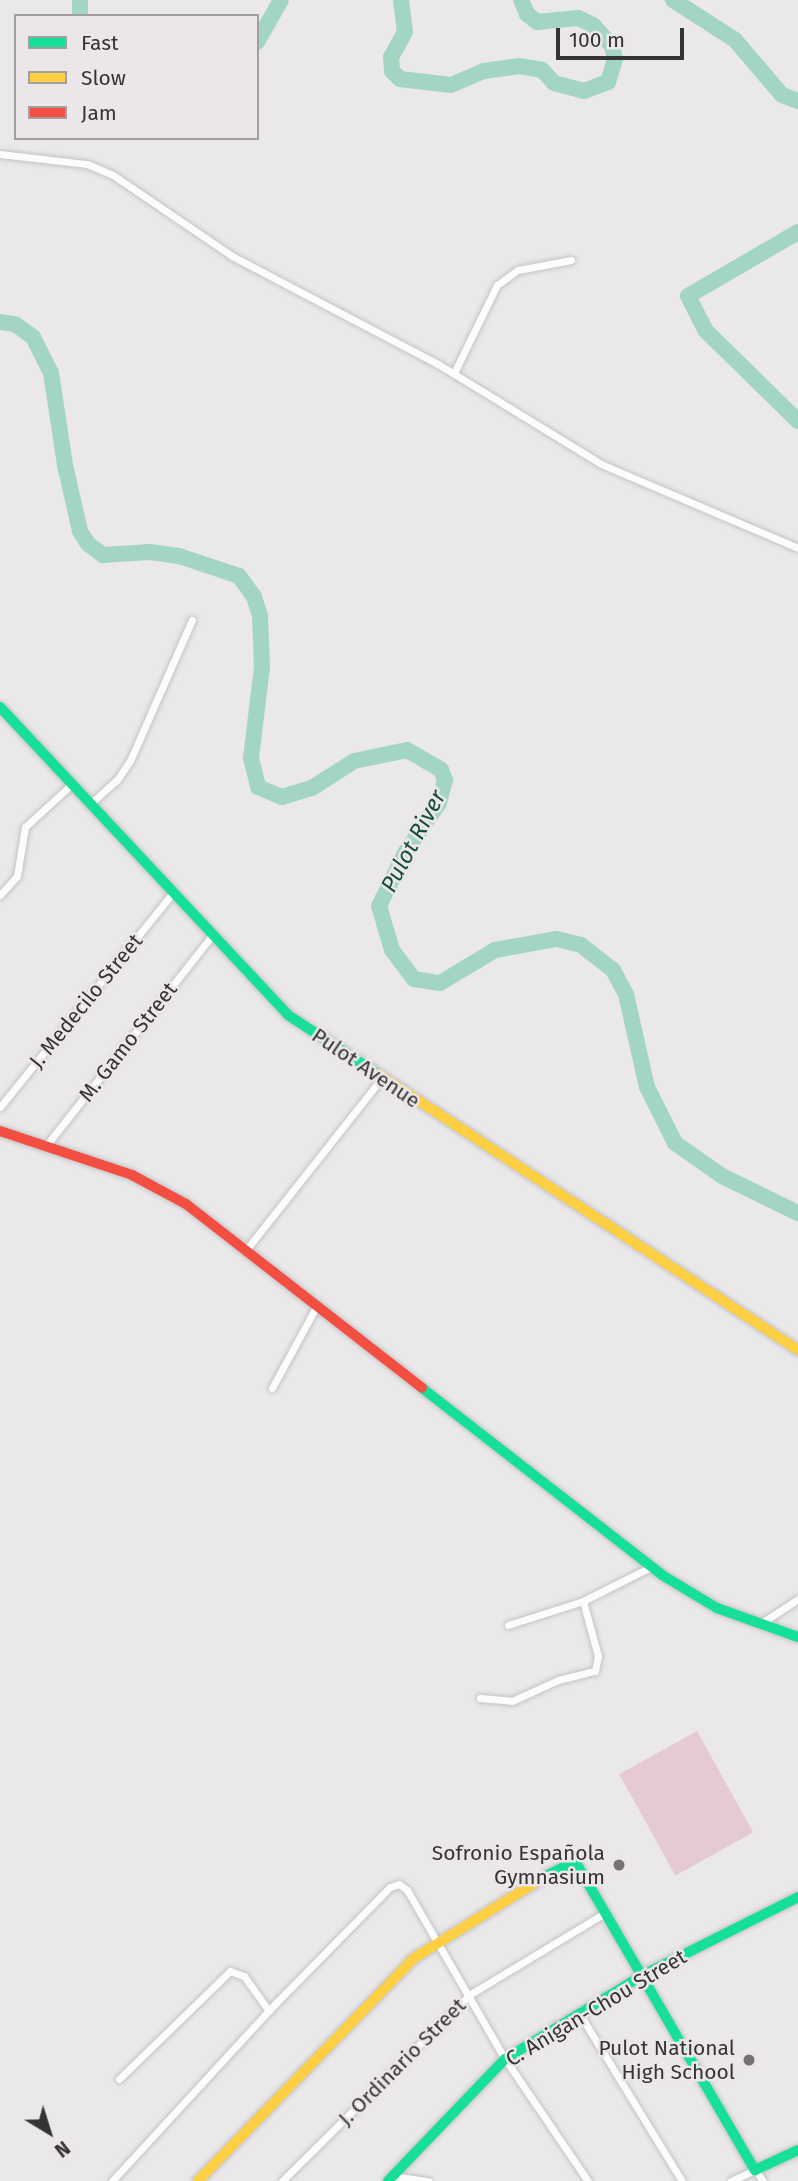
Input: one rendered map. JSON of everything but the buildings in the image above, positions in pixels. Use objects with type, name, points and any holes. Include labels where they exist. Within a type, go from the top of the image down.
[{"type":"street","points":[[0,154],[87,164],[113,175],[232,256],[454,373],[601,464],[798,548]]},
{"type":"street","points":[[454,373],[497,285],[518,270],[571,260]]},
{"type":"street","points":[[90,804],[117,780],[130,761],[192,620]]},
{"type":"street","name":"Pulot Avenue","points":[[0,707],[211,937],[288,1015],[381,1079],[798,1350]]},
{"type":"street","points":[[0,894],[19,868],[24,827],[72,784]]},
{"type":"street","name":"J. Medecilo Street","points":[[0,1107],[172,894]]},
{"type":"street","name":"M. Gamo Street","points":[[45,1147],[211,937]]},
{"type":"street","points":[[246,1251],[381,1079]]},
{"type":"street","points":[[0,1131],[163,1190],[246,1251],[651,1567],[717,1608],[798,1637]]},
{"type":"street","points":[[272,1388],[316,1307]]},
{"type":"street","points":[[508,1625],[583,1601],[651,1567]]},
{"type":"street","points":[[760,1625],[798,1599]]},
{"type":"street","points":[[480,1698],[512,1701],[558,1680],[595,1671],[598,1656],[583,1601]]},
{"type":"street","points":[[198,2181],[385,1986],[437,1941],[575,1861],[645,1974],[763,2181]]},
{"type":"street","points":[[113,2181],[269,2011],[390,1887],[399,1884],[437,1941],[505,2059],[588,2181]]},
{"type":"street","name":"C. Anigan-Chou Street","points":[[390,2179],[505,2059],[645,1974],[798,1897]]},
{"type":"street","name":"J. Ordinario Street","points":[[282,2181],[469,1995],[606,1913]]},
{"type":"street","points":[[119,2079],[225,1973],[235,1971],[244,1976],[269,2011]]},
{"type":"street","points":[[579,2013],[682,2181]]},
{"type":"street","points":[[731,2181],[798,2150]]},
{"type":"street","points":[[390,2179],[429,2181]]},
{"type":"shaded area","points":[[697,1731],[753,1832],[675,1876],[619,1774]]},
{"type":"waterway","points":[[80,0],[80,14]]},
{"type":"waterway","points":[[259,38],[281,0]]},
{"type":"waterway","points":[[401,0],[405,32],[391,57],[392,71],[400,79],[451,85],[484,71],[518,66],[542,70],[554,83],[584,91],[608,82],[615,59],[612,46],[593,25],[578,18],[537,22],[527,14],[521,0]]},
{"type":"waterway","points":[[673,0],[735,40],[782,95],[798,101]]},
{"type":"waterway","points":[[798,232],[688,296],[705,330],[798,421]]},
{"type":"waterway","name":"Pulot River","points":[[0,322],[15,324],[33,337],[51,373],[65,465],[80,531],[88,544],[103,555],[150,552],[179,556],[239,576],[254,597],[260,616],[262,667],[251,758],[258,787],[282,797],[312,788],[354,761],[407,750],[441,770],[445,780],[439,803],[405,853],[379,906],[392,950],[414,979],[440,983],[495,950],[557,939],[581,945],[613,970],[626,994],[647,1087],[675,1143],[722,1176],[798,1213]]},
{"type":"traffic: fast","points":[[0,707],[288,1015],[378,1074]]},
{"type":"traffic: fast","points":[[422,1388],[662,1575],[717,1608],[798,1637]]},
{"type":"traffic: fast","points":[[544,1877],[575,1861],[755,2170],[798,2150]]},
{"type":"traffic: fast","points":[[388,2181],[505,2059],[645,1974],[798,1897]]},
{"type":"traffic: slow","points":[[378,1074],[798,1350]]},
{"type":"traffic: slow","points":[[198,2181],[414,1958],[544,1877]]},
{"type":"traffic: jam","points":[[0,1131],[132,1175],[186,1204],[422,1388]]},
{"type":"place","name":"Sofronio Española Gymnasium","points":[[619,1865]]},
{"type":"place","name":"Pulot National High School","points":[[749,2060]]}]
